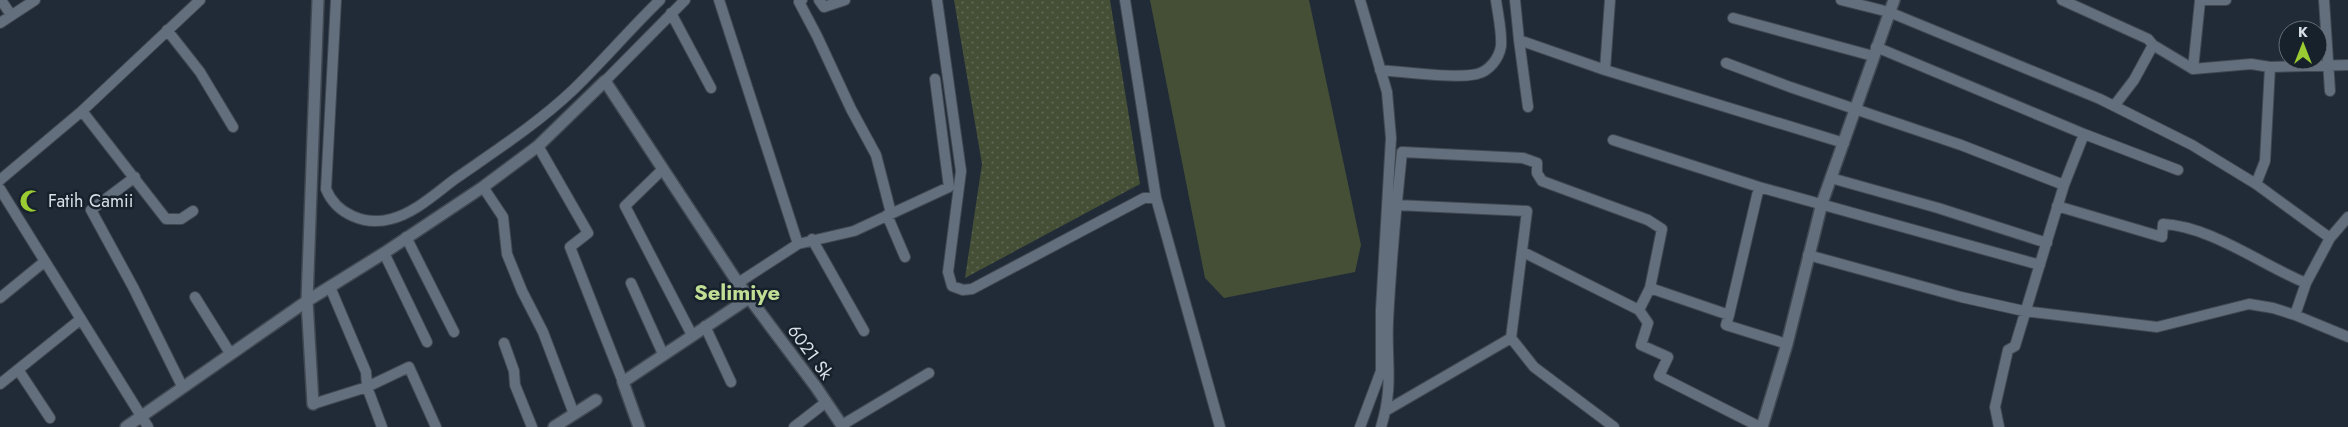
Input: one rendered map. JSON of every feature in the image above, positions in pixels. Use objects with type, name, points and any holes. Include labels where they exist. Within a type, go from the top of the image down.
[{"type":"street","points":[[1,0],[11,15]]},
{"type":"street","points":[[0,23],[35,0]]},
{"type":"street","points":[[0,180],[82,111],[200,0]]},
{"type":"street","points":[[318,0],[307,301],[313,404],[367,387],[410,367],[436,427]]},
{"type":"street","points":[[336,0],[326,189],[334,205],[344,212],[362,220],[381,221],[398,217],[412,210],[533,123],[572,90],[660,0]]},
{"type":"street","points":[[126,427],[145,422],[182,386],[307,301],[384,253],[483,187],[538,146],[685,0]]},
{"type":"street","points":[[719,0],[798,244]]},
{"type":"street","points":[[802,0],[799,2],[876,155],[889,214],[905,257]]},
{"type":"street","points":[[819,0],[824,7],[845,0]]},
{"type":"street","points":[[937,0],[961,171],[949,258],[948,272],[952,286],[963,290],[972,289],[1144,198],[1156,198]]},
{"type":"street","points":[[1125,0],[1156,198],[1220,427]]},
{"type":"street","points":[[1360,0],[1389,102],[1391,138],[1381,310],[1381,371],[1360,427]]},
{"type":"street","points":[[1380,70],[1463,75],[1476,74],[1487,70],[1496,59],[1501,48],[1496,0]]},
{"type":"street","points":[[1515,0],[1528,107]]},
{"type":"street","points":[[1605,70],[1610,0]]},
{"type":"street","points":[[1841,0],[1889,12],[2114,106],[2192,145],[2256,184],[2330,238]]},
{"type":"street","points":[[1523,252],[1639,310],[1648,323],[1641,345],[1668,357],[1659,376],[1761,427],[1787,344],[1822,203],[1894,0]]},
{"type":"street","points":[[2062,0],[2148,39],[2194,69],[2251,64],[2270,67],[2348,65]]},
{"type":"street","points":[[2194,69],[2200,1],[2226,0]]},
{"type":"street","points":[[2324,0],[2330,91]]},
{"type":"street","points":[[670,13],[712,88]]},
{"type":"street","points":[[1733,18],[1875,52],[2178,170]]},
{"type":"street","points":[[167,30],[200,72],[233,127]]},
{"type":"street","points":[[1519,40],[1605,70],[1844,143]]},
{"type":"street","points":[[2114,106],[2134,80],[2153,44]]},
{"type":"street","points":[[1726,63],[1856,110],[1961,145],[2064,185]]},
{"type":"street","points":[[2256,184],[2265,161],[2270,67]]},
{"type":"street","points":[[738,284],[798,244],[812,239],[854,231],[948,187],[935,79]]},
{"type":"street","name":"6021 Sk","points":[[605,81],[738,284],[843,426]]},
{"type":"street","points":[[82,111],[166,219],[181,220],[193,211]]},
{"type":"street","points":[[1999,427],[1995,408],[2008,350],[2015,346],[2024,311],[2048,243],[2057,206],[2084,134]]},
{"type":"street","points":[[1613,140],[1759,187],[2040,264]]},
{"type":"street","points":[[538,146],[588,233],[570,247],[639,427]]},
{"type":"street","points":[[1381,427],[1387,410],[1390,375],[1388,323],[1396,205],[1402,152],[1523,158],[1530,160],[1537,163],[1537,173],[1542,181],[1648,220],[1662,229],[1650,288],[1639,310]]},
{"type":"street","points":[[663,168],[625,206],[692,335]]},
{"type":"street","points":[[135,177],[91,210],[133,287],[182,386]]},
{"type":"street","points":[[1831,178],[1938,208],[2048,243]]},
{"type":"street","points":[[483,187],[503,217],[507,254],[522,291],[543,332],[574,414]]},
{"type":"street","points":[[1759,187],[1726,325],[1787,344]]},
{"type":"street","points":[[0,189],[145,422]]},
{"type":"street","points":[[1396,205],[1527,211],[1511,338],[1534,367],[1614,427]]},
{"type":"street","points":[[2057,206],[2162,237],[2163,224],[2181,225],[2203,233],[2306,283]]},
{"type":"street","points":[[2295,315],[2306,283],[2330,238],[2348,217]]},
{"type":"street","points":[[406,238],[454,332]]},
{"type":"street","points":[[812,239],[864,331]]},
{"type":"street","points":[[384,253],[427,342]]},
{"type":"street","points":[[1808,255],[1961,297],[2024,311],[2157,327],[2249,304],[2273,308],[2295,315],[2348,337]]},
{"type":"street","points":[[0,298],[44,262]]},
{"type":"street","points":[[631,283],[664,354]]},
{"type":"street","points":[[330,287],[366,372],[367,387],[382,427]]},
{"type":"street","points":[[1650,288],[1729,316]]},
{"type":"street","points":[[195,297],[230,353]]},
{"type":"street","points":[[623,382],[748,298]]},
{"type":"street","points":[[0,384],[19,371],[81,319]]},
{"type":"street","points":[[705,326],[731,382]]},
{"type":"street","points":[[1387,410],[1511,338]]},
{"type":"street","points":[[504,343],[514,371],[515,385],[532,427]]},
{"type":"street","points":[[19,371],[50,418]]},
{"type":"street","points":[[843,426],[929,373]]},
{"type":"street","points":[[554,427],[596,400]]},
{"type":"street","points":[[794,427],[825,403]]},
{"type":"green space","points":[[954,0],[1110,0],[1140,184],[965,278],[982,164]]},
{"type":"green space","points":[[1150,0],[1309,0],[1361,245],[1355,272],[1224,298],[1205,278]]},
{"type":"place","name":"Fatih Camii","points":[[31,201]]},
{"type":"district","name":"Selimiye","points":[[737,292]]}]
